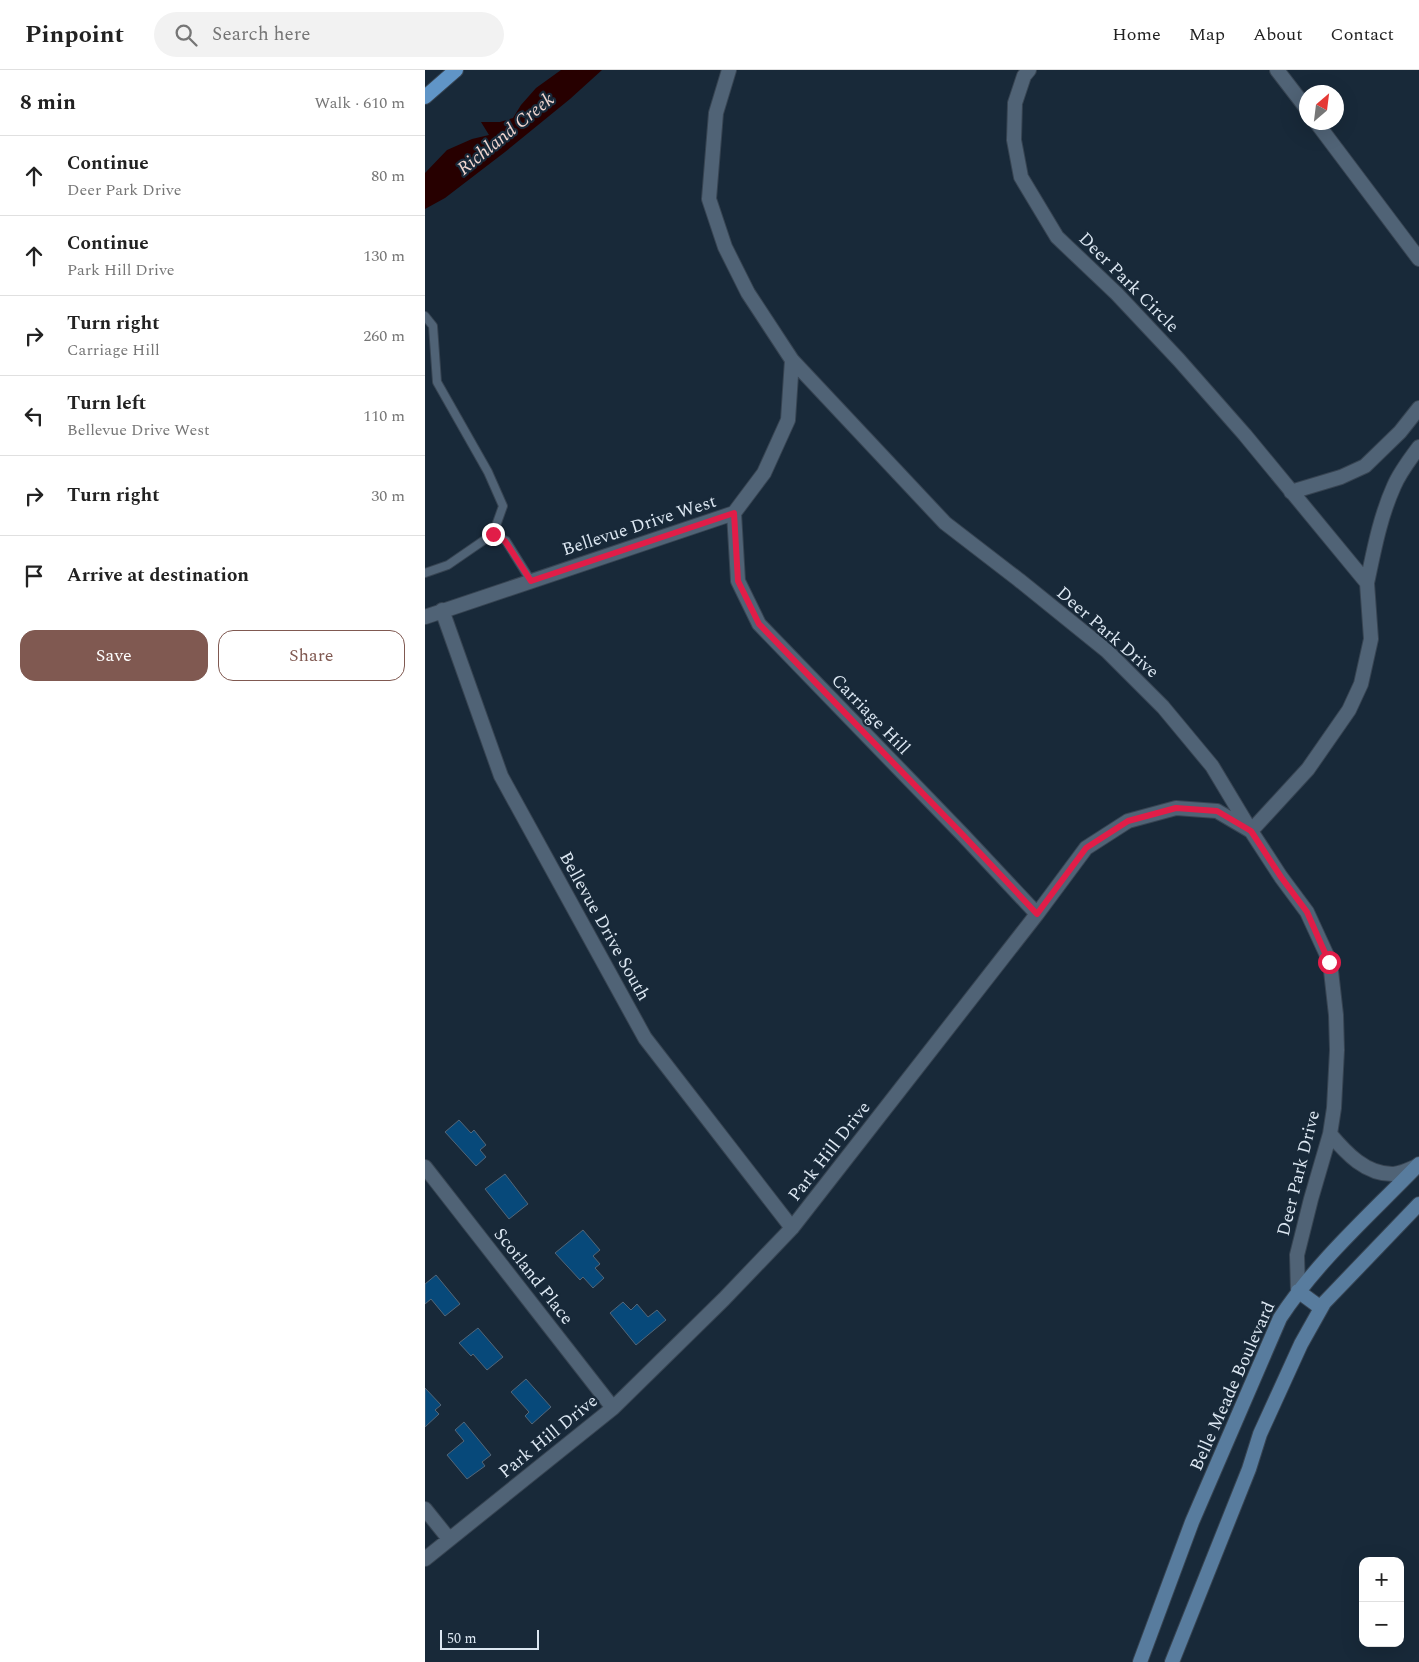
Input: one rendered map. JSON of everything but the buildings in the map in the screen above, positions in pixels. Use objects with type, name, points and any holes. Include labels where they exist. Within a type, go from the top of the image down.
[{"type":"main road","points":[[425,97],[456,70]]},
{"type":"main road","name":"Belle Meade Boulevard","points":[[1140,1662],[1192,1522],[1280,1318],[1299,1291],[1334,1251],[1418,1166]]},
{"type":"main road","points":[[1172,1662],[1249,1469],[1260,1434],[1301,1344],[1321,1308],[1419,1204]]},
{"type":"main road","points":[[1299,1291],[1321,1308]]},
{"type":"street","name":"Deer Park Drive","points":[[729,70],[716,113],[709,199],[725,247],[748,293],[792,360],[945,523],[1107,651],[1163,707],[1212,766],[1251,831],[1307,912],[1329,962],[1336,1015],[1337,1050],[1334,1108],[1329,1134],[1297,1255],[1299,1291]]},
{"type":"street","name":"Deer Park Circle","points":[[1029,70],[1024,76],[1015,103],[1014,140],[1021,177],[1057,237],[1117,294],[1179,360],[1245,435],[1367,583]]},
{"type":"street","points":[[1277,70],[1299,99]]},
{"type":"street","points":[[1322,130],[1418,255]]},
{"type":"street","name":"Bellevue Drive West","points":[[425,617],[734,513],[764,473],[788,420],[792,360]]},
{"type":"street","points":[[1291,492],[1341,477],[1365,466],[1400,432],[1419,408]]},
{"type":"street","points":[[1251,831],[1308,768],[1349,710],[1361,684],[1371,639],[1367,583],[1379,530],[1394,486],[1419,447]]},
{"type":"street","name":"Carriage Hill","points":[[734,513],[738,581],[759,624],[1037,914]]},
{"type":"street","name":"Bellevue Drive South","points":[[442,610],[501,776],[645,1038],[792,1228]]},
{"type":"street","name":"Park Hill Drive","points":[[425,1559],[613,1408],[792,1228],[1037,914],[1086,848],[1128,821],[1176,808],[1217,811],[1251,831]]},
{"type":"street","points":[[1329,1134],[1355,1161],[1379,1172],[1394,1174],[1418,1166]]},
{"type":"street","name":"Scotland Place","points":[[425,1167],[613,1408]]},
{"type":"street","points":[[425,1509],[449,1539]]},
{"type":"lane","points":[[425,316],[433,326],[437,382],[488,472],[503,506],[493,534],[448,564],[425,573]]},
{"type":"lane","points":[[493,534],[505,541],[531,581]]},
{"type":"water","name":"Richland Creek","points":[[561,70],[602,70],[505,152],[445,198],[425,209],[425,173],[447,150],[472,139],[489,135],[481,122],[500,122],[513,118],[521,105],[536,88]]},
{"type":"route","points":[[493,534],[505,541],[531,581],[734,513],[738,581],[759,624],[1037,914],[1086,848],[1128,821],[1176,808],[1217,811],[1251,831],[1307,912],[1329,962]]}]
